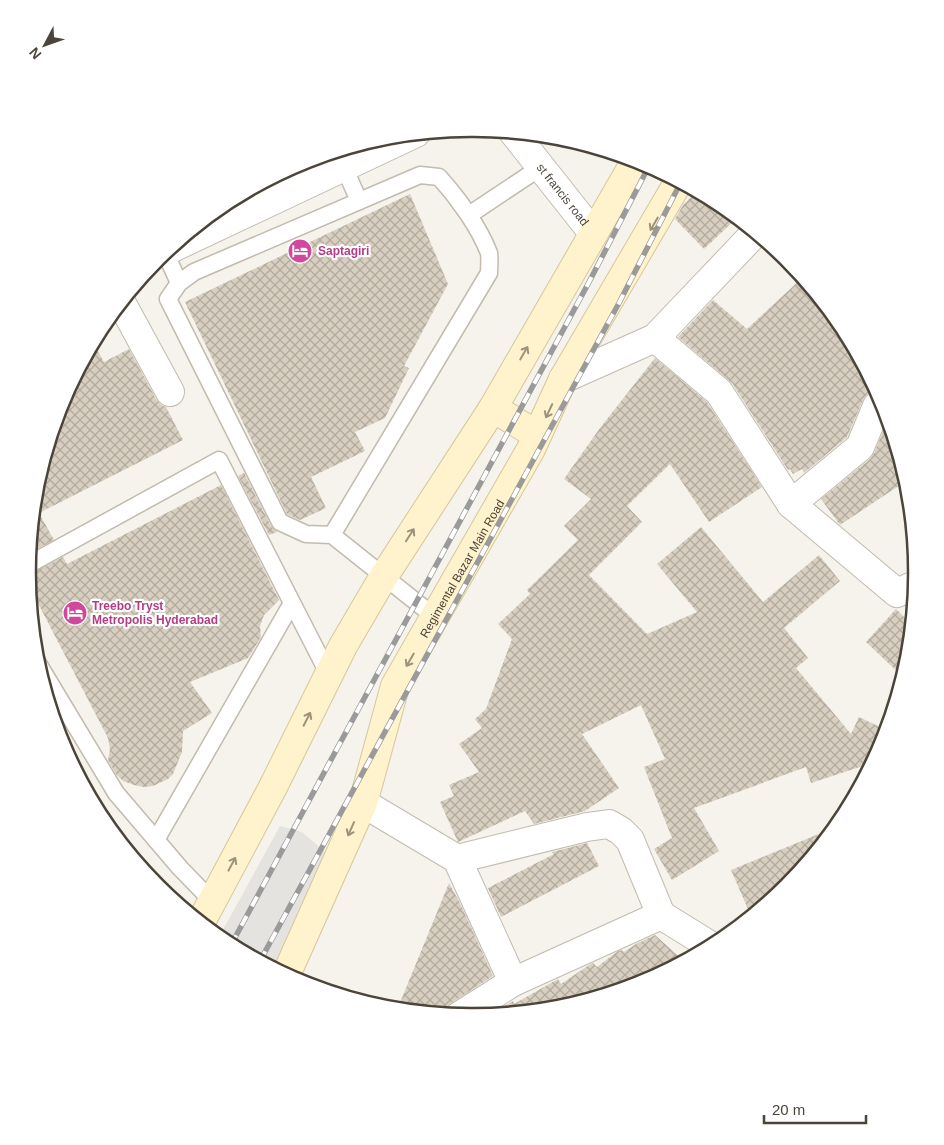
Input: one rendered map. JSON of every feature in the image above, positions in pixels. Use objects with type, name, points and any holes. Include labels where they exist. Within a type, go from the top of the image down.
[{"type":"main road","points":[[206,912],[272,789],[343,646],[384,576],[493,408],[632,167]]},
{"type":"main road","name":"Regimental Bazar Main Road","points":[[289,968],[363,803],[396,686],[531,449],[563,379],[675,187]]},
{"type":"main road","points":[[493,408],[537,435]]},
{"type":"street","name":"st francis road","points":[[519,139],[593,233]]},
{"type":"street","points":[[194,238],[395,144]]},
{"type":"street","points":[[563,379],[655,338],[750,238]]},
{"type":"street","points":[[125,309],[170,392]]},
{"type":"street","points":[[655,338],[719,392],[791,504],[907,595]]},
{"type":"street","points":[[791,504],[860,447],[875,407]]},
{"type":"street","points":[[363,803],[458,859],[513,982]]},
{"type":"street","points":[[458,859],[587,827],[609,824],[621,831],[630,840],[661,915],[704,941]]},
{"type":"street","points":[[472,1008],[513,982],[661,915]]},
{"type":"lane","points":[[344,167],[358,201]]},
{"type":"lane","points":[[469,215],[541,167]]},
{"type":"lane","points":[[332,535],[488,273],[489,255],[469,215],[439,177],[420,176],[194,272],[178,283],[168,299],[280,522],[306,534],[332,535],[435,617]]},
{"type":"lane","points":[[169,259],[178,283]]},
{"type":"lane","points":[[36,560],[219,460],[329,675]]},
{"type":"lane","points":[[156,840],[292,603]]},
{"type":"lane","points":[[51,685],[116,793],[156,840],[206,912]]},
{"type":"shaded area","points":[[280,826],[302,832],[324,851],[333,887],[300,973],[254,950],[223,930]]},
{"type":"building","points":[[410,194],[448,284],[404,366],[409,368],[385,418],[355,432],[365,451],[311,477],[326,508],[300,520],[287,514],[185,302]]},
{"type":"building","points":[[692,196],[732,223],[704,249],[675,219],[683,205]]},
{"type":"building","points":[[797,282],[834,330],[869,393],[863,400],[847,437],[804,473],[802,469],[793,474],[790,469],[788,470],[732,383],[678,337],[713,300],[747,329]]},
{"type":"building","points":[[129,349],[156,399],[161,405],[166,407],[183,440],[41,512],[51,460],[59,432],[81,380],[98,351],[104,362]]},
{"type":"building","points":[[655,358],[707,402],[762,487],[709,522],[670,464],[627,506],[642,522],[589,575],[647,634],[697,612],[657,564],[701,527],[763,602],[819,555],[840,581],[784,628],[808,658],[796,668],[851,734],[859,717],[880,727],[862,766],[811,783],[806,767],[694,808],[719,851],[672,880],[654,849],[672,838],[644,767],[665,759],[641,705],[582,734],[619,788],[585,811],[534,824],[525,811],[458,842],[440,802],[454,796],[449,785],[479,772],[459,744],[482,728],[475,719],[486,709],[512,639],[498,624],[530,594],[527,590],[578,540],[564,526],[591,499],[564,479],[600,428]]},
{"type":"building","points":[[884,429],[899,486],[840,525],[821,499],[870,459]]},
{"type":"building","points":[[244,473],[271,526],[277,532],[269,535],[238,476]]},
{"type":"building","points":[[221,485],[279,600],[264,615],[260,626],[261,637],[248,658],[190,682],[212,713],[183,731],[182,752],[173,774],[168,779],[153,786],[134,785],[123,781],[116,774],[108,760],[110,749],[108,738],[37,601],[36,571],[63,557],[67,564]]},
{"type":"building","points":[[40,515],[54,540],[37,549]]},
{"type":"building","points":[[896,609],[905,618],[896,671],[866,642]]},
{"type":"building","points":[[822,833],[780,881],[748,909],[731,870]]},
{"type":"building","points":[[587,843],[599,866],[501,917],[488,888],[554,854],[552,852]]},
{"type":"building","points":[[449,883],[493,976],[446,1007],[400,1002]]},
{"type":"building","points":[[655,935],[678,956],[639,975],[585,993],[529,1005],[504,1007],[513,1001],[514,1004],[558,979],[561,984],[593,963],[597,967],[618,951],[622,950],[624,952]]},
{"type":"railway","points":[[235,938],[588,284],[645,173]]},
{"type":"railway","points":[[263,955],[619,303],[678,189]]},
{"type":"place","name":"Saptagiri","points":[[300,251]]},
{"type":"place","name":"Treebo Tryst Metropolis Hyderabad","points":[[75,613]]}]
